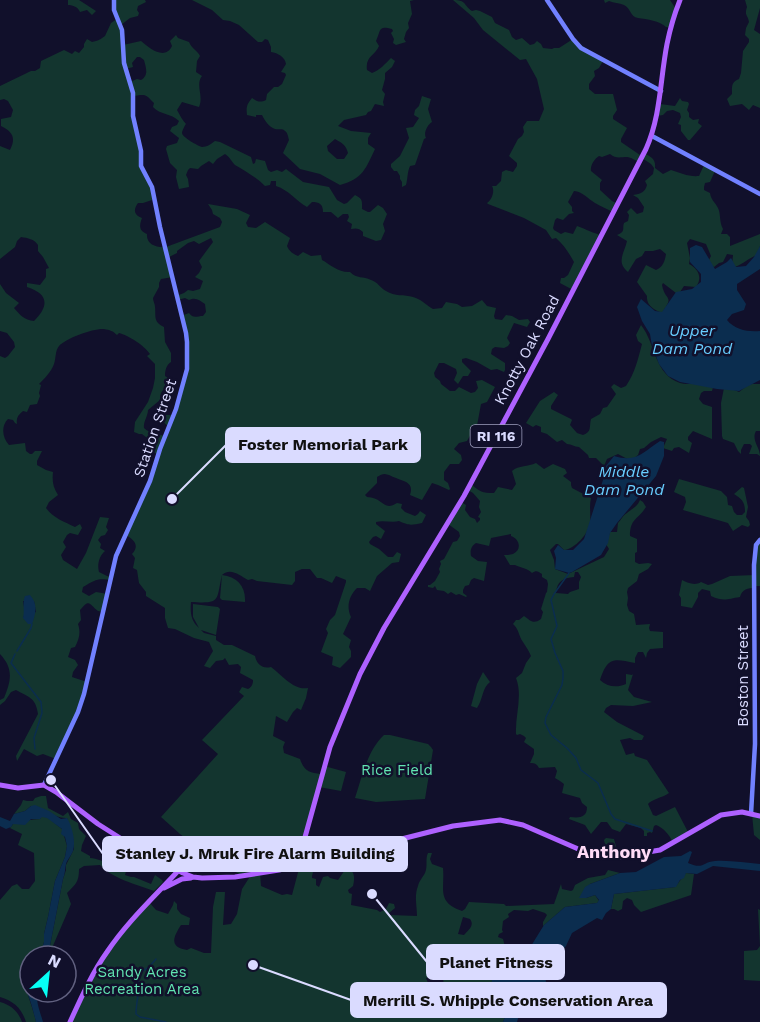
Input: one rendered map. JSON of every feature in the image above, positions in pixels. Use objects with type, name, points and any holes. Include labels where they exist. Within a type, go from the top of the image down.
[{"type":"main road","name":"Knotty Oak Road","points":[[297,866],[332,740],[360,674],[384,628],[464,496],[548,339],[651,136],[659,107],[668,37],[680,0]]},
{"type":"main road","points":[[0,785],[18,788],[45,785],[118,837],[193,878]]},
{"type":"main road","points":[[162,888],[182,879],[235,877],[297,866],[453,825],[500,820],[523,825],[592,855],[619,857],[660,850],[721,815],[742,812],[760,816]]},
{"type":"main road","points":[[69,1022],[108,950],[133,919],[178,871]]},
{"type":"street","name":"Station Street","points":[[45,785],[80,706],[94,656],[116,556],[150,481],[159,449],[176,409],[187,369],[188,342],[152,187],[141,166],[141,151],[133,116],[133,93],[124,67],[122,30],[114,10],[114,0]]},
{"type":"street","points":[[547,0],[581,48],[661,91]]},
{"type":"street","points":[[651,136],[760,194]]},
{"type":"street","name":"Boston Street","points":[[751,814],[755,736],[754,565],[756,545],[760,540]]},
{"type":"green space","points":[[68,0],[79,0],[96,11],[92,15],[87,10],[80,12],[68,5]]},
{"type":"green space","name":"Sandy Acres Recreation Area","points":[[114,0],[145,0],[146,2],[138,6],[138,16],[130,18],[121,25],[123,45],[141,41],[157,52],[165,53],[172,46],[170,41],[176,35],[189,42],[199,54],[196,72],[202,76],[199,83],[201,99],[199,107],[182,102],[177,110],[186,124],[182,133],[187,139],[202,147],[215,141],[220,142],[251,157],[253,164],[256,159],[265,161],[271,172],[277,170],[282,172],[286,169],[303,182],[329,187],[337,200],[344,204],[355,195],[361,200],[362,209],[370,212],[378,205],[387,214],[383,224],[385,231],[381,240],[376,241],[363,236],[363,232],[359,229],[351,229],[352,224],[347,221],[348,214],[343,214],[338,218],[331,212],[323,212],[321,205],[317,202],[312,202],[307,207],[276,186],[276,181],[271,181],[270,185],[265,186],[235,165],[225,154],[213,164],[209,161],[198,169],[190,168],[186,175],[189,187],[179,189],[177,170],[170,163],[166,149],[167,146],[177,143],[179,138],[170,131],[179,121],[156,110],[153,107],[154,103],[147,96],[138,95],[133,96],[133,111],[142,165],[155,199],[138,203],[135,212],[142,218],[140,228],[147,234],[150,243],[166,247],[220,227],[222,222],[220,218],[213,214],[208,204],[237,209],[250,215],[246,223],[248,227],[256,228],[265,222],[290,238],[287,246],[294,254],[298,256],[303,252],[311,256],[321,255],[322,260],[335,268],[373,281],[389,293],[416,298],[433,309],[442,308],[446,302],[462,307],[472,306],[482,300],[487,306],[496,308],[495,319],[502,320],[506,315],[519,320],[528,319],[530,322],[527,327],[514,323],[507,338],[510,343],[508,346],[492,349],[491,354],[505,363],[504,372],[497,369],[491,370],[466,358],[462,359],[462,362],[471,371],[468,376],[463,376],[458,384],[454,380],[456,369],[444,363],[439,363],[434,373],[441,384],[450,391],[455,391],[459,387],[471,393],[475,392],[478,388],[476,381],[482,380],[495,387],[487,402],[481,404],[476,431],[472,432],[467,441],[459,443],[454,449],[461,455],[462,460],[459,464],[450,464],[444,472],[444,480],[450,489],[432,483],[422,500],[410,495],[410,485],[384,474],[377,477],[377,483],[365,495],[389,506],[402,504],[401,508],[405,512],[415,516],[420,511],[426,515],[422,523],[415,524],[399,521],[376,522],[385,531],[381,539],[373,537],[370,544],[388,557],[393,557],[397,552],[401,554],[399,562],[392,563],[377,576],[370,591],[357,588],[352,594],[349,602],[351,617],[343,634],[351,640],[349,647],[351,657],[340,668],[332,665],[333,657],[321,652],[328,633],[326,629],[335,615],[346,580],[336,576],[332,583],[317,578],[310,569],[302,569],[295,572],[295,581],[292,585],[248,580],[229,572],[222,575],[216,599],[208,602],[191,602],[193,620],[199,628],[193,617],[193,604],[220,609],[216,635],[201,630],[204,633],[216,636],[216,640],[224,645],[232,645],[255,656],[261,666],[271,667],[293,685],[308,688],[301,710],[297,708],[287,722],[276,716],[273,736],[285,742],[284,753],[300,759],[308,771],[314,773],[321,774],[324,766],[346,772],[341,791],[319,787],[297,866],[260,873],[261,886],[282,895],[292,895],[300,865],[315,864],[312,878],[316,879],[316,885],[319,887],[323,877],[328,876],[338,880],[347,867],[352,871],[354,877],[353,886],[348,890],[352,894],[351,905],[380,912],[386,909],[389,903],[394,904],[395,908],[389,913],[390,915],[417,916],[417,890],[426,870],[428,853],[432,853],[430,859],[432,864],[443,868],[445,899],[462,911],[469,902],[506,906],[554,904],[561,884],[562,889],[571,891],[575,885],[588,878],[605,875],[608,870],[620,873],[590,884],[586,898],[595,895],[599,901],[597,903],[565,907],[543,926],[547,915],[545,913],[533,909],[514,910],[508,914],[509,917],[503,921],[503,932],[498,937],[503,939],[505,947],[521,957],[511,966],[501,964],[500,961],[490,961],[494,966],[493,984],[497,1005],[505,1017],[503,1022],[69,1022],[107,952],[149,902],[156,910],[168,914],[174,901],[181,914],[190,918],[189,925],[181,925],[178,929],[175,944],[181,949],[191,948],[211,953],[216,892],[225,892],[223,925],[231,924],[237,914],[242,889],[251,875],[243,876],[221,864],[161,817],[218,754],[202,740],[244,696],[239,692],[242,687],[248,689],[253,680],[240,673],[241,667],[238,664],[229,665],[225,658],[216,661],[210,668],[204,666],[213,651],[209,642],[168,628],[165,608],[146,596],[146,592],[139,583],[137,570],[133,568],[135,558],[132,554],[136,545],[126,535],[148,485],[157,454],[153,452],[148,454],[151,441],[142,434],[134,432],[135,422],[148,402],[153,388],[155,364],[147,356],[150,354],[144,348],[123,334],[117,335],[110,330],[99,329],[80,334],[59,346],[51,370],[39,384],[41,385],[40,396],[37,404],[30,405],[27,412],[23,411],[20,414],[17,424],[8,419],[3,428],[9,445],[25,443],[26,451],[30,454],[42,451],[37,465],[53,472],[53,484],[58,495],[49,502],[46,508],[59,519],[75,527],[80,524],[82,528],[78,535],[70,533],[67,535],[63,542],[66,547],[61,555],[63,560],[77,569],[100,517],[109,518],[106,527],[108,530],[98,540],[101,544],[100,548],[105,551],[98,566],[99,572],[112,577],[111,580],[96,580],[83,587],[82,592],[89,596],[96,592],[108,594],[104,612],[98,611],[88,603],[80,610],[78,639],[68,657],[75,660],[78,665],[72,677],[87,682],[82,701],[56,759],[43,754],[37,756],[24,749],[17,761],[16,756],[38,714],[36,704],[16,690],[11,692],[0,705],[0,700],[4,698],[10,681],[10,675],[8,665],[0,654],[0,356],[5,358],[15,347],[7,333],[0,331],[0,284],[6,293],[19,303],[14,308],[18,313],[34,321],[42,310],[44,301],[39,293],[27,287],[27,283],[40,285],[46,277],[46,269],[49,268],[38,251],[38,245],[33,240],[21,237],[15,247],[0,259],[0,146],[10,150],[13,142],[11,133],[1,126],[1,119],[11,117],[13,110],[8,101],[0,100],[0,86],[35,71],[40,68],[41,61],[64,50],[72,54],[75,51],[79,53],[87,39],[92,42],[105,36],[111,23],[117,19]],"holes":[[[137,57],[144,60],[146,74],[141,80],[130,82],[126,69],[133,67],[132,63]],[[211,238],[213,242],[199,261],[202,267],[195,277],[203,281],[200,289],[188,290],[176,296],[177,300],[185,298],[199,300],[205,304],[206,312],[203,316],[194,317],[189,313],[181,316],[188,342],[183,389],[174,415],[166,415],[162,421],[169,427],[164,436],[144,428],[148,410],[160,400],[161,393],[166,388],[168,378],[165,376],[166,370],[171,362],[171,353],[165,342],[164,327],[158,323],[156,318],[153,298],[161,279],[173,277],[169,257],[188,243],[194,241],[199,244]],[[23,601],[34,601],[36,612],[23,618],[25,613]],[[463,917],[470,919],[472,924],[464,935],[458,934]],[[439,959],[443,960],[446,965],[442,991],[428,996],[422,990],[428,983],[426,978],[430,977],[428,970],[433,962]]]},
{"type":"green space","points":[[192,0],[414,0],[410,1],[412,14],[404,39],[406,42],[396,45],[393,43],[392,29],[382,28],[376,41],[379,46],[367,62],[367,70],[372,73],[380,69],[391,58],[395,61],[385,73],[382,90],[385,94],[384,106],[375,104],[366,115],[344,120],[338,126],[351,131],[371,133],[368,144],[375,149],[359,176],[340,185],[320,174],[300,169],[283,153],[289,140],[286,132],[271,127],[262,115],[256,115],[256,117],[247,115],[247,106],[252,98],[258,101],[266,100],[267,94],[274,87],[282,84],[286,75],[281,72],[286,64],[281,56],[271,52],[268,40],[258,42],[239,25],[223,20],[212,10]],"holes":[[[335,139],[347,150],[348,153],[344,159],[337,159],[328,151],[327,146]]]},
{"type":"green space","points":[[453,0],[463,2],[472,11],[480,11],[492,17],[495,23],[509,30],[516,40],[522,38],[530,45],[537,41],[543,48],[552,49],[559,48],[573,39],[603,61],[594,71],[595,76],[589,84],[589,89],[595,94],[613,94],[617,110],[613,119],[627,128],[621,142],[640,155],[644,153],[651,157],[655,162],[655,168],[663,174],[671,170],[699,176],[704,165],[715,171],[710,182],[705,183],[704,190],[710,193],[719,210],[723,229],[721,234],[727,234],[730,237],[730,246],[760,234],[757,255],[735,267],[732,265],[733,255],[727,254],[723,262],[714,267],[710,265],[711,256],[706,244],[690,239],[687,243],[689,264],[698,274],[699,280],[696,287],[684,286],[680,292],[676,293],[663,283],[668,303],[662,313],[653,309],[637,282],[646,265],[658,269],[663,264],[666,254],[660,249],[645,251],[636,259],[628,272],[622,265],[627,241],[617,235],[622,233],[624,223],[628,221],[627,212],[631,208],[637,214],[643,212],[644,207],[633,195],[645,189],[647,185],[645,181],[653,174],[654,168],[642,158],[639,162],[629,157],[616,157],[610,154],[597,157],[591,171],[602,180],[600,190],[618,204],[613,212],[574,191],[568,202],[574,213],[569,214],[563,220],[557,218],[555,220],[553,228],[561,234],[565,232],[573,234],[577,226],[602,235],[573,290],[560,283],[561,278],[568,275],[574,262],[561,243],[556,238],[552,239],[546,230],[524,218],[487,203],[493,195],[492,186],[496,186],[501,181],[502,172],[506,170],[513,172],[517,166],[517,163],[509,156],[524,132],[523,127],[527,121],[539,121],[544,109],[537,79],[526,59],[520,60],[483,30],[474,18]]},
{"type":"green space","points":[[604,0],[670,0],[676,9],[671,28],[635,17],[624,5],[609,1],[605,3]]},
{"type":"green space","points":[[745,0],[760,0],[754,30],[760,34],[760,108],[753,105],[749,110],[742,104],[730,106],[727,99],[732,94],[733,83],[739,79],[743,51],[749,42],[745,35],[749,22]]},
{"type":"green space","points":[[422,96],[431,99],[428,109],[432,122],[426,129],[426,138],[415,165],[410,166],[406,185],[402,187],[400,176],[391,164],[400,156],[409,138],[406,128],[413,127],[419,118],[414,115]]},
{"type":"green space","points":[[680,98],[689,104],[687,110],[689,117],[693,120],[699,119],[698,123],[702,126],[690,140],[678,124],[680,113],[673,110],[657,116],[660,104],[675,106]]},
{"type":"green space","points":[[641,325],[660,366],[671,379],[683,384],[699,383],[713,387],[712,391],[701,393],[699,399],[703,404],[712,407],[712,439],[693,431],[688,437],[692,443],[689,453],[679,447],[672,451],[663,448],[667,439],[661,437],[640,449],[638,455],[631,461],[618,454],[607,459],[604,466],[596,458],[589,458],[579,447],[562,440],[557,442],[541,432],[541,427],[536,425],[533,427],[526,423],[540,401],[554,392],[558,395],[551,409],[571,419],[570,425],[577,433],[583,435],[588,432],[591,419],[607,407],[616,394],[611,387],[614,384],[621,388],[626,386],[632,376],[642,344],[636,335]]},
{"type":"green space","points":[[752,384],[760,384],[760,431],[756,431],[755,437],[760,456],[749,454],[752,446],[750,444],[744,444],[741,454],[734,443],[723,439],[722,436],[721,403],[724,388],[739,392]]},
{"type":"green space","points":[[536,463],[544,469],[553,464],[565,469],[567,473],[563,476],[571,482],[572,488],[591,498],[590,523],[584,536],[568,549],[564,550],[556,544],[550,550],[555,569],[568,574],[604,557],[609,549],[606,544],[610,532],[617,532],[618,523],[623,516],[640,500],[646,507],[633,522],[630,536],[637,539],[635,562],[652,564],[639,574],[637,581],[628,588],[627,605],[629,611],[634,614],[636,625],[650,624],[650,631],[663,632],[663,648],[650,649],[646,658],[643,652],[638,652],[635,663],[617,660],[609,663],[600,680],[612,686],[619,686],[626,684],[626,674],[633,674],[628,690],[634,697],[652,702],[633,706],[611,705],[604,712],[617,722],[644,736],[642,740],[630,738],[620,740],[626,755],[634,753],[635,756],[647,760],[669,793],[648,804],[653,815],[656,816],[675,807],[688,832],[673,842],[666,832],[656,825],[652,833],[644,836],[641,828],[626,824],[620,832],[612,829],[607,822],[601,822],[591,834],[585,825],[569,819],[584,815],[587,807],[580,798],[562,793],[564,784],[555,778],[557,771],[555,767],[539,768],[536,764],[530,763],[534,749],[524,742],[526,738],[524,736],[516,734],[519,692],[516,678],[522,673],[531,656],[513,624],[524,616],[534,622],[541,619],[543,612],[541,609],[548,584],[539,572],[532,573],[510,565],[504,555],[516,552],[519,545],[511,534],[491,538],[489,546],[476,543],[473,546],[471,556],[478,561],[487,562],[484,581],[474,578],[471,580],[463,590],[466,597],[451,592],[448,594],[437,590],[435,586],[428,587],[440,572],[440,561],[444,559],[453,542],[457,541],[460,536],[459,532],[448,524],[461,502],[466,505],[465,510],[470,517],[477,523],[480,520],[478,517],[481,512],[480,501],[468,490],[471,484],[487,493],[494,493],[498,487],[512,490],[516,484],[512,471]],"holes":[[[575,572],[578,572],[581,577],[579,589],[568,594],[556,593],[561,581],[574,577]]]},
{"type":"green space","points":[[679,479],[721,491],[727,497],[728,505],[732,506],[737,515],[742,515],[745,509],[743,501],[734,494],[742,487],[744,488],[748,507],[746,517],[750,525],[748,527],[742,525],[733,531],[728,523],[683,510],[685,497],[674,492]]},
{"type":"green space","points":[[760,540],[760,586],[742,592],[740,597],[726,600],[711,596],[710,591],[702,589],[692,608],[681,606],[679,595],[682,580],[692,584],[701,582],[708,585],[730,576],[755,575],[755,554]]},
{"type":"green space","points":[[222,575],[240,583],[244,591],[245,602],[222,600],[220,598]]},
{"type":"green space","points":[[483,672],[490,682],[485,687],[477,708],[471,706]]},
{"type":"green space","name":"Rice Field","points":[[384,735],[428,744],[433,750],[425,799],[376,802],[355,798],[369,756]]},
{"type":"green space","points":[[46,796],[48,808],[63,816],[68,812],[86,836],[81,851],[90,858],[109,863],[117,860],[127,868],[125,875],[151,884],[155,875],[163,882],[154,891],[118,878],[100,865],[84,866],[79,869],[76,882],[67,893],[71,904],[54,944],[50,944],[66,865],[74,849],[73,839],[67,818],[58,817],[31,806],[25,811],[14,814],[23,800],[33,801],[35,798]]},
{"type":"green space","points":[[752,814],[760,816],[760,840],[754,835]]},
{"type":"green space","points":[[47,817],[62,829],[67,846],[55,881],[43,944],[18,944],[18,1004],[31,1004],[36,1022],[26,1022],[17,1006],[0,997],[0,900],[12,886],[17,884],[22,889],[29,889],[35,881],[34,853],[18,845],[22,834],[10,828],[13,824]]},
{"type":"green space","points":[[606,838],[614,839],[616,856],[604,857]]},
{"type":"green space","points":[[686,873],[694,874],[691,895],[641,912],[632,900],[627,898],[623,901],[622,909],[618,911],[611,909],[614,894],[675,887]]},
{"type":"green space","points":[[758,909],[760,910],[760,946]]},
{"type":"green space","points":[[760,946],[760,981],[744,980],[744,951],[757,950]]},
{"type":"green space","points":[[0,1002],[14,1009],[22,1022],[0,1022]]},
{"type":"water","name":"Upper Dam Pond","points":[[696,245],[702,247],[715,269],[731,258],[736,267],[746,266],[760,246],[760,269],[737,284],[737,290],[746,304],[744,310],[732,314],[727,320],[742,330],[760,331],[760,380],[739,391],[680,382],[668,376],[659,364],[650,334],[637,307],[641,299],[655,311],[662,312],[676,292],[692,289],[701,282],[701,274],[690,262],[690,248]]},
{"type":"water","name":"Middle Dam Pond","points":[[660,441],[664,442],[664,456],[656,476],[610,533],[608,543],[601,555],[569,573],[555,569],[554,551],[558,545],[564,550],[573,550],[584,539],[606,466],[614,456],[634,457]]},
{"type":"water","points":[[30,595],[36,609],[32,624],[28,624],[23,618],[24,601],[25,596]]},
{"type":"water","points":[[35,805],[49,811],[61,819],[67,818],[74,838],[73,851],[66,864],[50,944],[43,944],[44,934],[55,881],[67,846],[65,837],[61,834],[62,829],[42,817],[31,819],[25,825],[13,824],[6,829],[0,826],[0,817],[10,821],[14,814],[25,811]]},
{"type":"water","points":[[692,852],[688,863],[693,865],[700,866],[715,861],[738,862],[760,864],[760,871],[713,866],[697,874],[686,873],[676,887],[614,894],[611,909],[602,920],[597,918],[572,933],[566,946],[550,964],[545,975],[547,990],[544,995],[528,1004],[519,1015],[517,1022],[503,1022],[505,1017],[496,1005],[492,984],[494,966],[490,960],[492,958],[501,959],[501,964],[511,966],[531,946],[544,925],[565,907],[597,903],[599,900],[595,895],[579,898],[585,887],[590,884],[620,873],[636,872],[664,857],[681,856]]},
{"type":"water","points":[[30,1004],[38,1004],[43,1022],[36,1022]]},
{"type":"waterway","points":[[569,573],[551,600],[557,626],[551,639],[563,671],[563,678],[545,723],[551,735],[576,758],[581,770],[598,783],[615,819],[652,831]]},
{"type":"waterway","points":[[17,651],[32,624]]},
{"type":"waterway","points":[[15,654],[11,663],[41,702],[42,713],[34,738],[35,749]]},
{"type":"waterway","points":[[156,959],[138,974],[136,1014],[140,1017],[166,1022]]},
{"type":"place","name":"Foster Memorial Park","points":[[172,499]]},
{"type":"place","name":"Stanley J. Mruk Fire Alarm Building","points":[[51,780]]},
{"type":"place","name":"Planet Fitness","points":[[372,894]]},
{"type":"place","name":"Merrill S. Whipple Conservation Area","points":[[253,965]]},
{"type":"district","name":"Anthony","points":[[614,852]]}]
